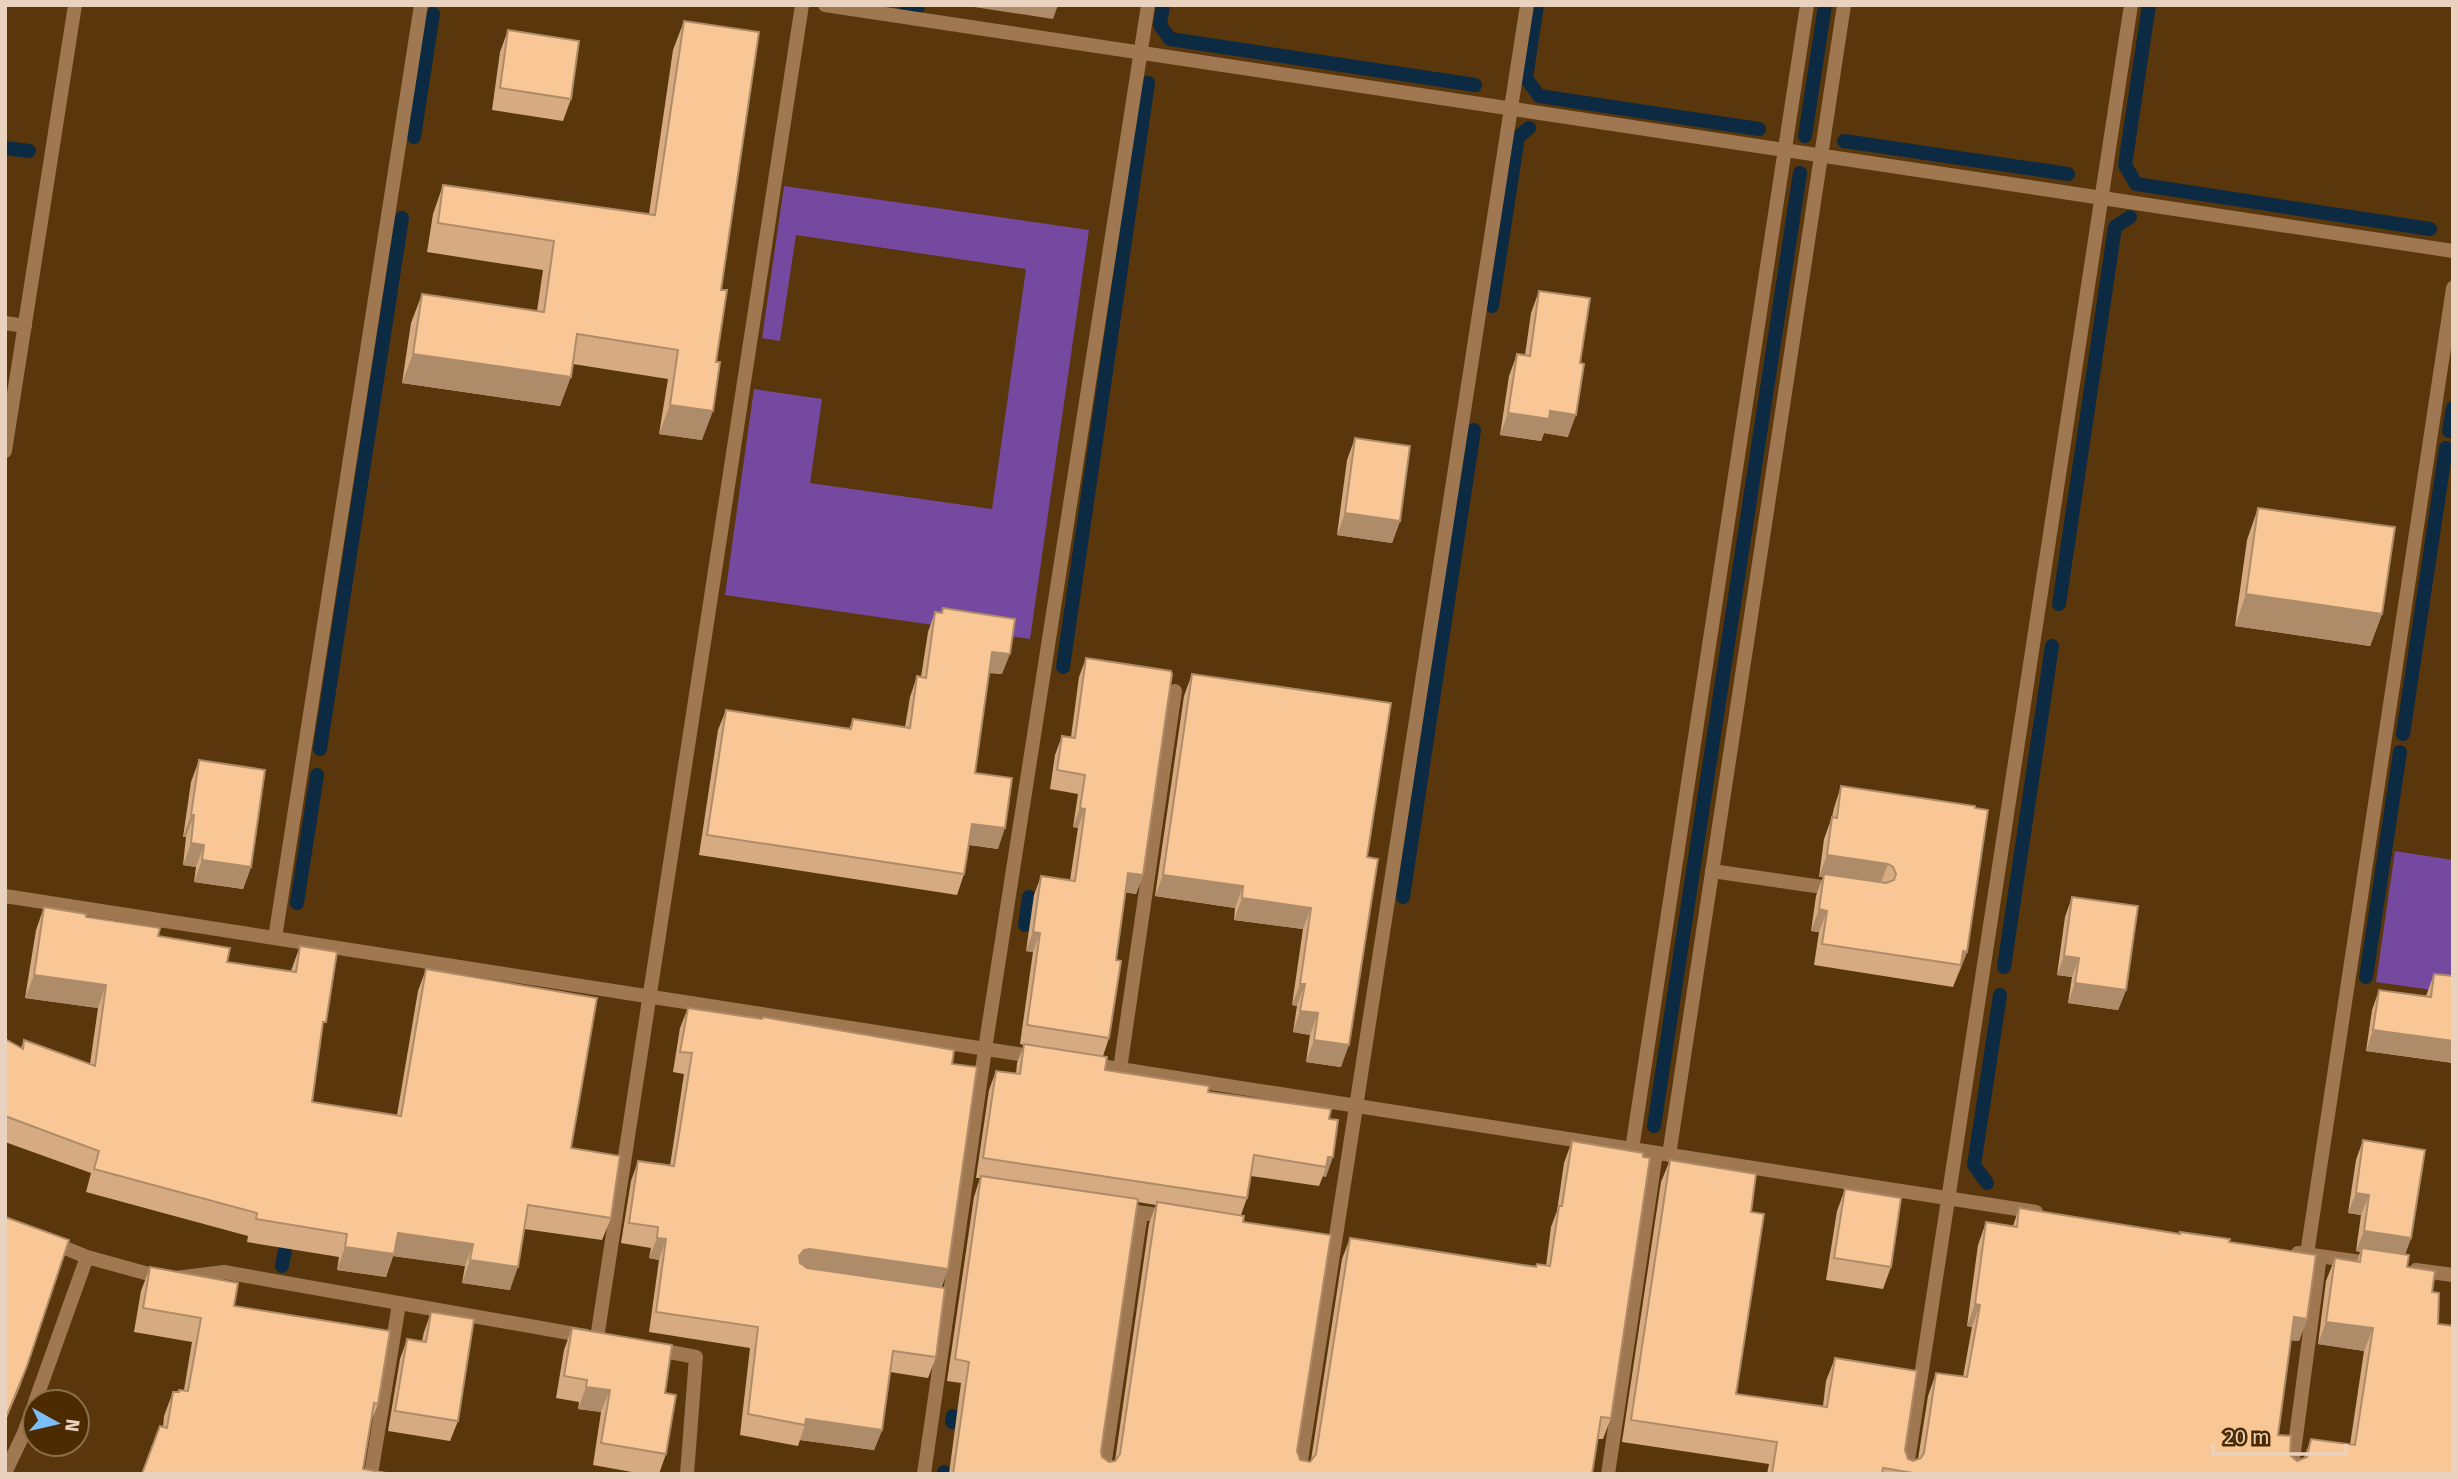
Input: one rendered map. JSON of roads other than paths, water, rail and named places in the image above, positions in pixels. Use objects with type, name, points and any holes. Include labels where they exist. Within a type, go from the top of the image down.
[{"type":"street","points":[[5,450],[75,5]]},
{"type":"street","points":[[275,938],[421,5]]},
{"type":"street","points":[[40,1237],[88,1257],[167,1279],[224,1272],[604,1339],[650,997],[802,5]]},
{"type":"street","points":[[825,5],[2453,251]]},
{"type":"street","points":[[924,1474],[943,1300],[973,1187],[985,1049],[1148,5]]},
{"type":"street","points":[[1299,1474],[1327,1241],[1358,1107],[1527,5]]},
{"type":"street","points":[[1632,1149],[1807,5]]},
{"type":"street","points":[[1608,1474],[1712,871],[1844,5]]},
{"type":"street","points":[[1906,1474],[2131,5]]},
{"type":"street","points":[[2291,1474],[2313,1255],[2453,288]]},
{"type":"street","points":[[5,323],[25,326]]},
{"type":"street","points":[[1120,1069],[1175,691]]},
{"type":"street","points":[[1712,871],[1853,891]]},
{"type":"street","points":[[5,896],[1053,1059]]},
{"type":"street","points":[[1080,1063],[2045,1213]]},
{"type":"street","points":[[1101,1207],[1183,1219]]},
{"type":"street","points":[[1103,1474],[1141,1213]]},
{"type":"street","points":[[2279,1250],[2453,1275]]},
{"type":"street","points":[[40,1388],[88,1257]]},
{"type":"street","points":[[371,1474],[398,1304]]},
{"type":"street","points":[[634,1345],[696,1357],[687,1474]]},
{"type":"street","points":[[5,1473],[21,1439]]},
{"type":"waterway","points":[[905,5],[918,7]]},
{"type":"waterway","points":[[1163,5],[1160,25],[1170,39],[1475,85]]},
{"type":"waterway","points":[[1537,5],[1526,78],[1539,96],[1759,129]]},
{"type":"waterway","points":[[1805,136],[1825,5]]},
{"type":"waterway","points":[[2149,5],[2125,165],[2136,184],[2430,229]]},
{"type":"waterway","points":[[414,137],[433,14]]},
{"type":"waterway","points":[[1063,667],[1148,83]]},
{"type":"waterway","points":[[1492,306],[1518,137],[1529,128]]},
{"type":"waterway","points":[[1844,141],[2068,174]]},
{"type":"waterway","points":[[5,148],[29,151]]},
{"type":"waterway","points":[[1654,1126],[1800,173]]},
{"type":"waterway","points":[[2059,604],[2115,227],[2130,217]]},
{"type":"waterway","points":[[320,749],[402,218]]},
{"type":"waterway","points":[[2449,431],[2453,408]]},
{"type":"waterway","points":[[1403,897],[1474,430]]},
{"type":"waterway","points":[[2403,734],[2446,448]]},
{"type":"waterway","points":[[2004,967],[2052,646]]},
{"type":"waterway","points":[[2366,977],[2400,752]]},
{"type":"waterway","points":[[297,903],[317,775]]},
{"type":"waterway","points":[[1025,925],[1029,897]]},
{"type":"waterway","points":[[1987,1183],[1974,1165],[2000,995]]},
{"type":"waterway","points":[[282,1266],[289,1229]]},
{"type":"waterway","points":[[952,1422],[953,1416]]}]
